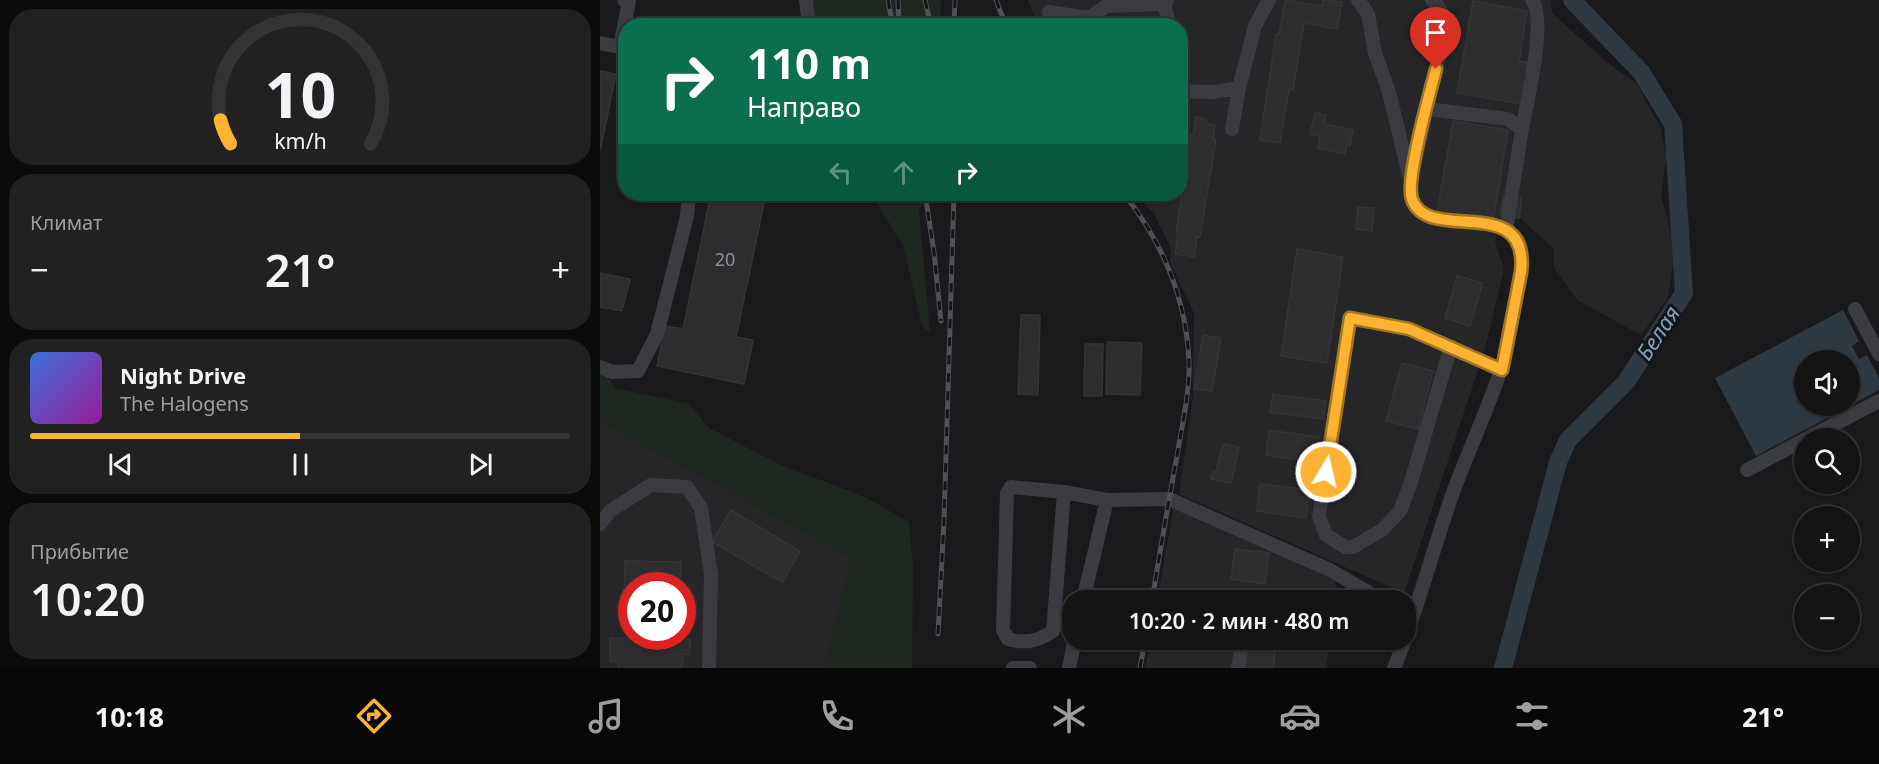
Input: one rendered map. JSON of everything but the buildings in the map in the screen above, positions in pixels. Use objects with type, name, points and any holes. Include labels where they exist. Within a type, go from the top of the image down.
[{"type":"lane","points":[[624,0],[629,1],[627,18]]},
{"type":"lane","points":[[806,0],[808,18]]},
{"type":"lane","points":[[1232,129],[1239,88],[1255,26],[1269,0]]},
{"type":"lane","points":[[1358,0],[1368,14],[1375,53],[1389,92],[1411,180],[1412,201],[1424,214],[1506,230],[1519,242],[1522,264],[1502,370],[1452,495],[1416,605]]},
{"type":"lane","points":[[1506,230],[1534,66],[1537,28],[1536,5],[1532,0]]},
{"type":"lane","points":[[1049,12],[1089,18],[1106,6],[1165,2],[1168,18]]},
{"type":"lane","points":[[1411,180],[1445,28],[1442,3]]},
{"type":"lane","points":[[600,43],[618,47]]},
{"type":"lane","points":[[1188,94],[1239,88]]},
{"type":"lane","points":[[1426,109],[1508,119],[1522,129]]},
{"type":"lane","points":[[600,367],[612,372],[638,371],[657,334],[687,216],[688,201]]},
{"type":"lane","points":[[1855,309],[1879,354]]},
{"type":"lane","points":[[1451,346],[1411,483],[1400,511],[1382,530],[1353,547],[1345,547],[1326,535],[1319,516],[1350,318],[1409,329],[1451,346],[1502,370]]},
{"type":"lane","points":[[1827,428],[1879,401]]},
{"type":"lane","points":[[1747,470],[1794,445]]},
{"type":"lane","points":[[600,524],[610,511],[651,484],[687,487],[701,508],[711,574],[709,668]]},
{"type":"lane","points":[[1064,492],[1053,631],[1040,640],[1020,642],[1008,639],[1003,630],[1007,493],[1011,487],[1064,492],[1107,500],[1169,499],[1330,570],[1365,590]]},
{"type":"lane","points":[[1085,590],[1107,500]]},
{"type":"lane","points":[[1069,668],[1073,650]]},
{"type":"lane","points":[[1238,668],[1241,650]]},
{"type":"lane","points":[[1394,668],[1400,650]]},
{"type":"lane","points":[[1013,668],[1030,668]]},
{"type":"shaded area","points":[[812,0],[941,0],[940,18],[815,18]]},
{"type":"shaded area","points":[[1028,0],[1551,0],[1552,13],[1609,64],[1636,83],[1661,129],[1666,158],[1661,195],[1675,251],[1668,298],[1641,335],[1577,300],[1554,268],[1553,248],[1520,218],[1500,217],[1495,241],[1504,269],[1485,349],[1405,590],[1397,590],[1179,494],[1193,398],[1194,313],[1170,262],[1171,249],[1154,213],[1141,201],[1188,201],[1188,18],[1034,18]]},
{"type":"shaded area","points":[[875,201],[924,201],[919,211],[930,332],[922,326],[903,245]]},
{"type":"shaded area","points":[[1843,310],[1859,341],[1852,346],[1854,350],[1794,350],[1794,416],[1831,416],[1808,428],[1794,428],[1794,436],[1756,456],[1715,378]]},
{"type":"shaded area","points":[[1867,355],[1879,378],[1879,390],[1860,400],[1860,358]]},
{"type":"shaded area","points":[[600,374],[607,376],[615,388],[689,404],[709,428],[779,464],[867,498],[909,522],[913,567],[912,668],[824,668],[852,558],[600,421]]},
{"type":"shaded area","points":[[600,421],[852,558],[824,668],[600,668]]},
{"type":"shaded area","points":[[1174,506],[1334,580],[1338,590],[1159,590]]},
{"type":"shaded area","points":[[1149,650],[1329,650],[1326,668],[1145,668]]},
{"type":"waterway","name":"Белая","points":[[1503,668],[1558,462],[1568,440],[1626,382],[1684,293],[1673,124],[1641,72],[1572,0]]},
{"type":"railway","points":[[888,0],[891,18]]},
{"type":"railway","points":[[898,0],[899,18]]},
{"type":"railway","points":[[925,0],[929,18]]},
{"type":"railway","points":[[954,18],[955,0]]},
{"type":"railway","points":[[996,0],[1003,18]]},
{"type":"railway","points":[[926,201],[941,321]]},
{"type":"railway","points":[[938,634],[944,521],[954,201]]},
{"type":"railway","points":[[1129,201],[1161,251],[1170,272],[1183,315],[1189,361],[1185,409],[1154,590]]},
{"type":"railway","points":[[1140,668],[1143,650]]},
{"type":"route","points":[[1326,472],[1350,318],[1409,329],[1502,370],[1521,272],[1519,242],[1514,235],[1498,227],[1424,214],[1416,208],[1410,192],[1436,69]]}]
